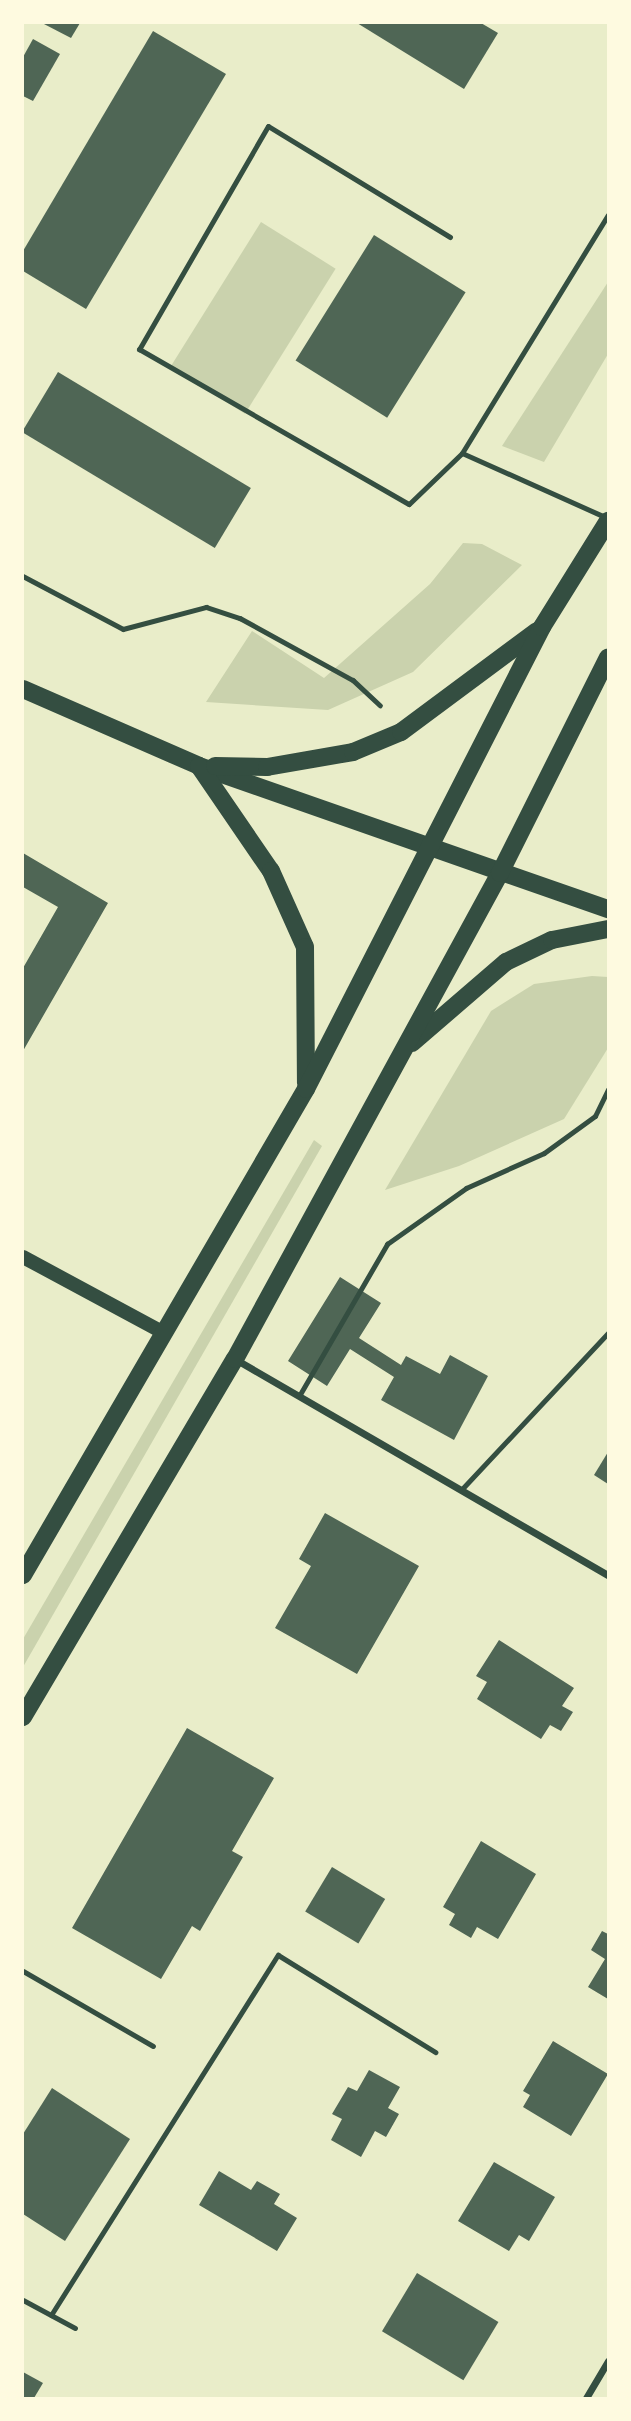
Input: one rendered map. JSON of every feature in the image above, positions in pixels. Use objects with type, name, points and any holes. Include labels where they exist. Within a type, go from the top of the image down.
[{"type":"main road","points":[[23,1575],[306,1089],[542,627],[608,520]]},
{"type":"main road","points":[[200,766],[267,767],[353,752],[420,723],[542,627]]},
{"type":"main road","points":[[23,1717],[235,1359],[500,873],[608,657]]},
{"type":"main road","points":[[23,689],[200,766],[608,909]]},
{"type":"main road","points":[[200,766],[271,871],[305,947],[306,1089]]},
{"type":"main road","points":[[404,1050],[506,962],[552,940],[608,929]]},
{"type":"main road","points":[[23,1257],[164,1333]]},
{"type":"street","points":[[235,1359],[608,1575]]},
{"type":"street","points":[[586,2398],[608,2361]]},
{"type":"lane","points":[[450,237],[268,126],[139,349],[409,504],[462,453],[608,215]]},
{"type":"lane","points":[[462,453],[608,520]]},
{"type":"lane","points":[[299,1396],[387,1244],[466,1188],[544,1153],[595,1116],[608,1089]]},
{"type":"lane","points":[[461,1490],[608,1333]]},
{"type":"lane","points":[[51,2315],[278,1955],[435,2052]]},
{"type":"lane","points":[[23,1972],[153,2046]]},
{"type":"lane","points":[[23,2300],[75,2328]]},
{"type":"path","points":[[23,576],[122,629],[206,607],[240,618],[353,680],[380,705]]},
{"type":"green space","points":[[261,222],[336,269],[245,414],[170,367]]},
{"type":"green space","points":[[608,282],[608,354],[544,462],[502,446]]},
{"type":"green space","points":[[463,543],[482,544],[522,565],[413,672],[328,710],[206,702],[252,631],[324,678],[430,584]]},
{"type":"green space","points":[[592,976],[608,977],[608,1048],[564,1119],[459,1166],[385,1190],[491,1011],[534,984]]},
{"type":"green space","points":[[314,1140],[322,1146],[23,1667],[23,1639]]},
{"type":"building","points":[[42,23],[80,23],[71,38]]},
{"type":"building","points":[[357,23],[481,23],[498,33],[464,89]]},
{"type":"building","points":[[153,31],[226,74],[86,309],[23,271],[23,251]]},
{"type":"building","points":[[33,39],[60,54],[33,101],[23,96],[23,57]]},
{"type":"building","points":[[374,235],[466,292],[387,418],[296,361]]},
{"type":"building","points":[[58,372],[251,488],[215,548],[23,433]]},
{"type":"building","points":[[23,853],[108,903],[23,1051],[23,968],[58,907],[23,887]]},
{"type":"building","points":[[340,1277],[381,1303],[359,1338],[401,1365],[406,1356],[440,1374],[450,1355],[488,1376],[454,1440],[381,1400],[394,1377],[350,1349],[327,1386],[288,1361]]},
{"type":"building","points":[[608,1452],[608,1484],[594,1475]]},
{"type":"building","points":[[325,1513],[419,1566],[357,1674],[275,1628],[311,1566],[299,1559]]},
{"type":"building","points":[[499,1640],[574,1688],[562,1706],[573,1712],[561,1731],[550,1725],[541,1739],[477,1699],[487,1682],[476,1676]]},
{"type":"building","points":[[187,1728],[274,1778],[232,1851],[243,1857],[200,1931],[192,1926],[161,1979],[72,1928]]},
{"type":"building","points":[[481,1841],[536,1874],[498,1939],[477,1927],[471,1938],[449,1925],[455,1914],[443,1907]]},
{"type":"building","points":[[332,1867],[385,1899],[358,1944],[305,1912]]},
{"type":"building","points":[[602,1931],[608,1934],[608,1999],[588,1987],[605,1959],[591,1950]]},
{"type":"building","points":[[553,2041],[608,2074],[571,2136],[523,2107],[530,2095],[523,2091]]},
{"type":"building","points":[[369,2070],[400,2087],[388,2108],[399,2114],[386,2137],[375,2131],[361,2157],[331,2140],[342,2119],[332,2114],[348,2087],[357,2091]]},
{"type":"building","points":[[52,2088],[130,2139],[65,2241],[23,2214],[23,2134]]},
{"type":"building","points":[[494,2162],[555,2197],[529,2241],[519,2235],[509,2251],[458,2221]]},
{"type":"building","points":[[219,2171],[251,2190],[257,2181],[280,2194],[274,2204],[297,2218],[277,2251],[199,2205]]},
{"type":"building","points":[[417,2273],[498,2322],[463,2380],[382,2331]]},
{"type":"building","points":[[23,2372],[43,2383],[34,2398],[23,2398]]}]
